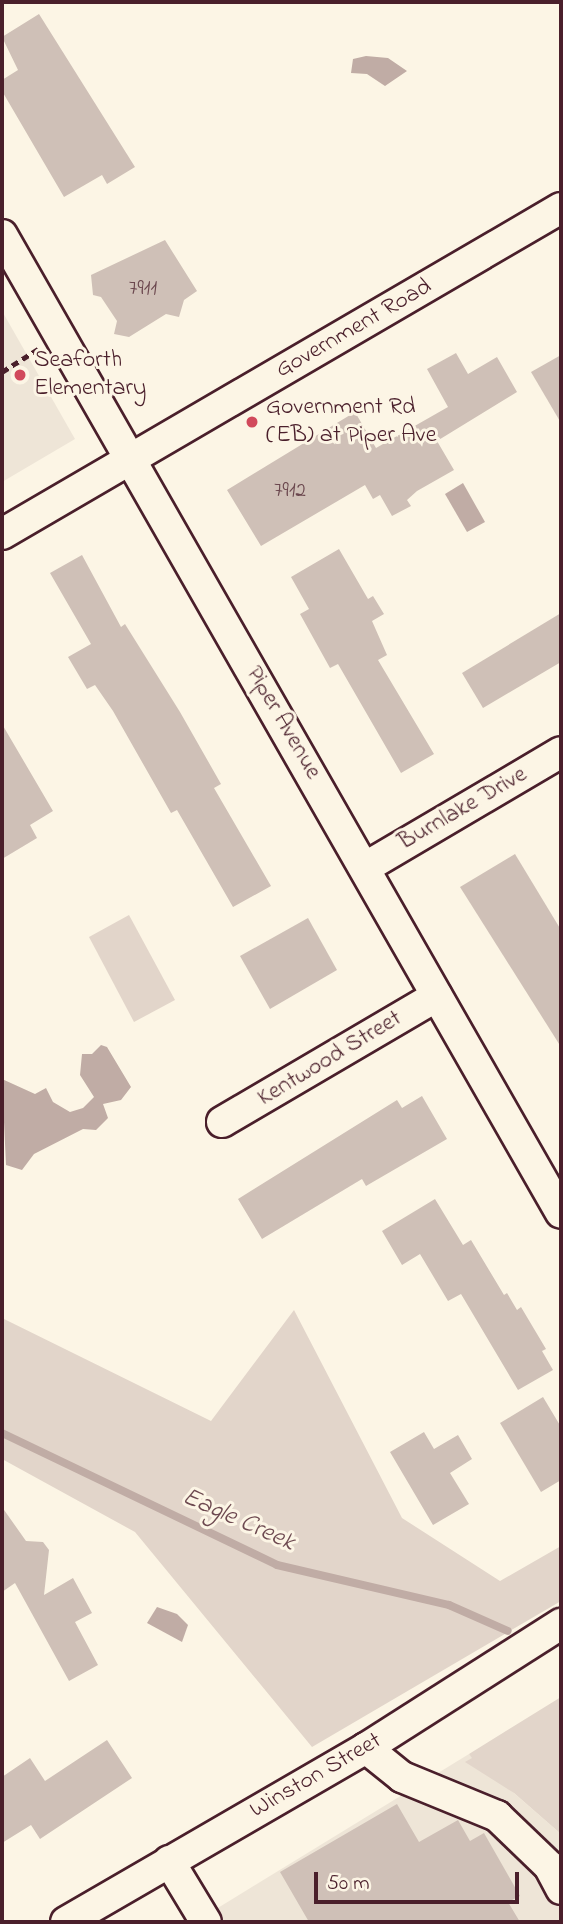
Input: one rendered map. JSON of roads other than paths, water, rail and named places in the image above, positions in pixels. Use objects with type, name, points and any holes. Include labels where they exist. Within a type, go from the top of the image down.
[{"type":"street","name":"Government Road","points":[[2,534],[561,208]]},
{"type":"street","name":"Piper Avenue","points":[[2,234],[366,867],[561,1213]]},
{"type":"street","name":"Burnlake Drive","points":[[366,867],[561,752]]},
{"type":"street","name":"Kentwood Street","points":[[222,1122],[437,996]]},
{"type":"street","name":"Winston Street","points":[[66,1922],[366,1748],[561,1624]]},
{"type":"street","points":[[366,1748],[402,1777],[497,1816],[549,1866],[561,1889]]},
{"type":"street","points":[[169,1861],[206,1922]]},
{"type":"waterway","name":"Eagle Creek","points":[[2,1433],[277,1565],[449,1605],[508,1631]]},
{"type":"place","name":"Seaforth Elementary","points":[[20,375]]},
{"type":"place","name":"Government Rd (EB) at Piper Ave","points":[[252,422]]}]
